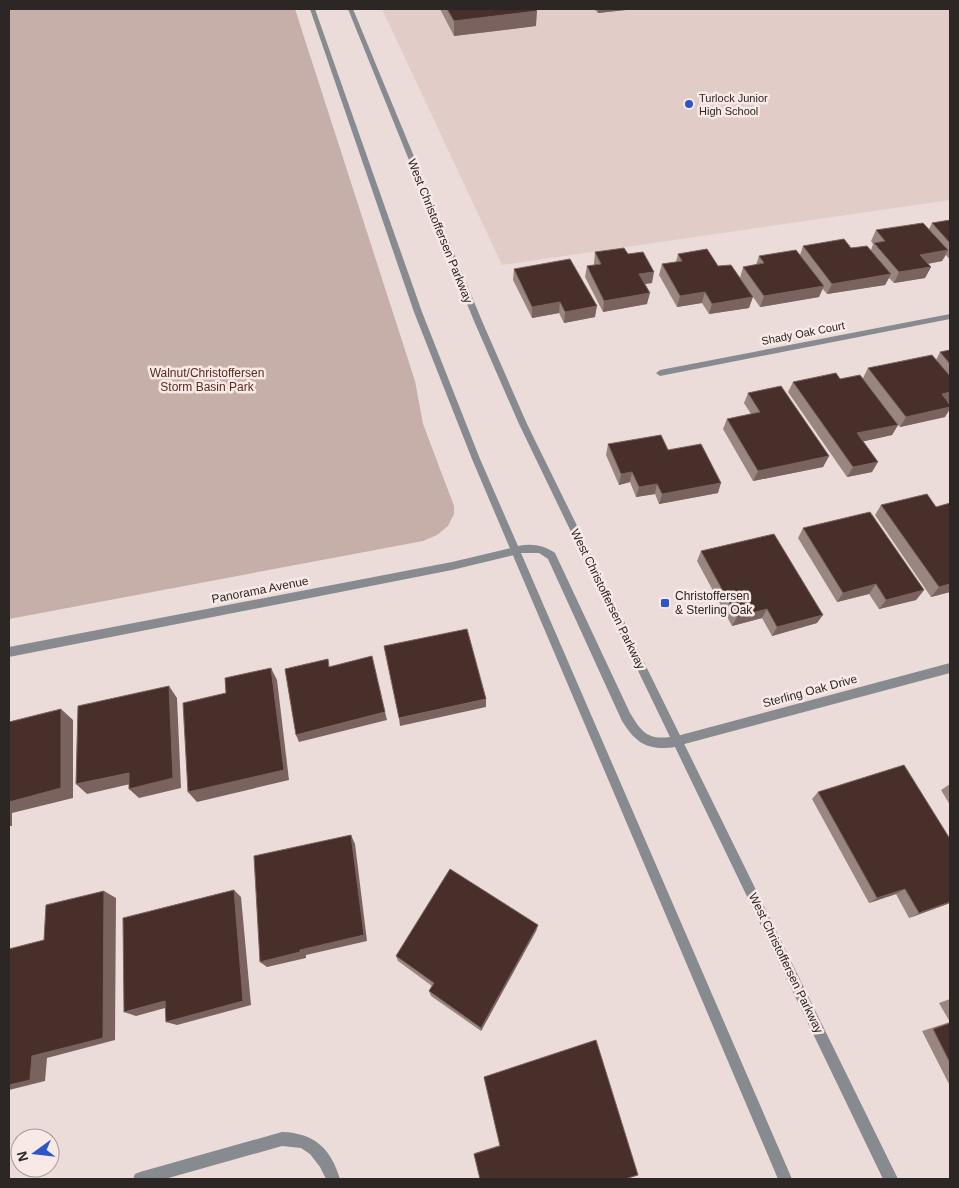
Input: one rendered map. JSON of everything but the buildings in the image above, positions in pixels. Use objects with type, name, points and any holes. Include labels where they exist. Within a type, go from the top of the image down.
[{"type":"street","points":[[312,9],[418,312],[515,551],[785,1179]]},
{"type":"street","name":"West Christoffersen Parkway","points":[[350,9],[500,373],[891,1179]]},
{"type":"street","name":"Shady Oak Court","points":[[660,373],[950,316]]},
{"type":"street","name":"Panorama Avenue","points":[[9,652],[452,566],[528,548],[537,548],[545,550],[552,556],[626,718],[634,730],[642,740],[653,743],[664,744],[677,741]]},
{"type":"street","name":"Sterling Oak Drive","points":[[677,741],[950,668]]},
{"type":"street","points":[[140,1179],[282,1139],[298,1139],[313,1147],[324,1160],[333,1179]]},
{"type":"shaded area","name":"Turlock Junior High School","points":[[382,9],[950,9],[950,200],[502,265]]},
{"type":"green space","name":"Walnut/Christoffersen Storm Basin Park","points":[[9,9],[295,9],[415,381],[423,424],[454,506],[454,514],[448,526],[437,535],[423,541],[9,619]]},
{"type":"place","name":"Turlock Junior High School","points":[[689,104]]},
{"type":"place","name":"Christoffersen & Sterling Oak","points":[[665,603]]}]
